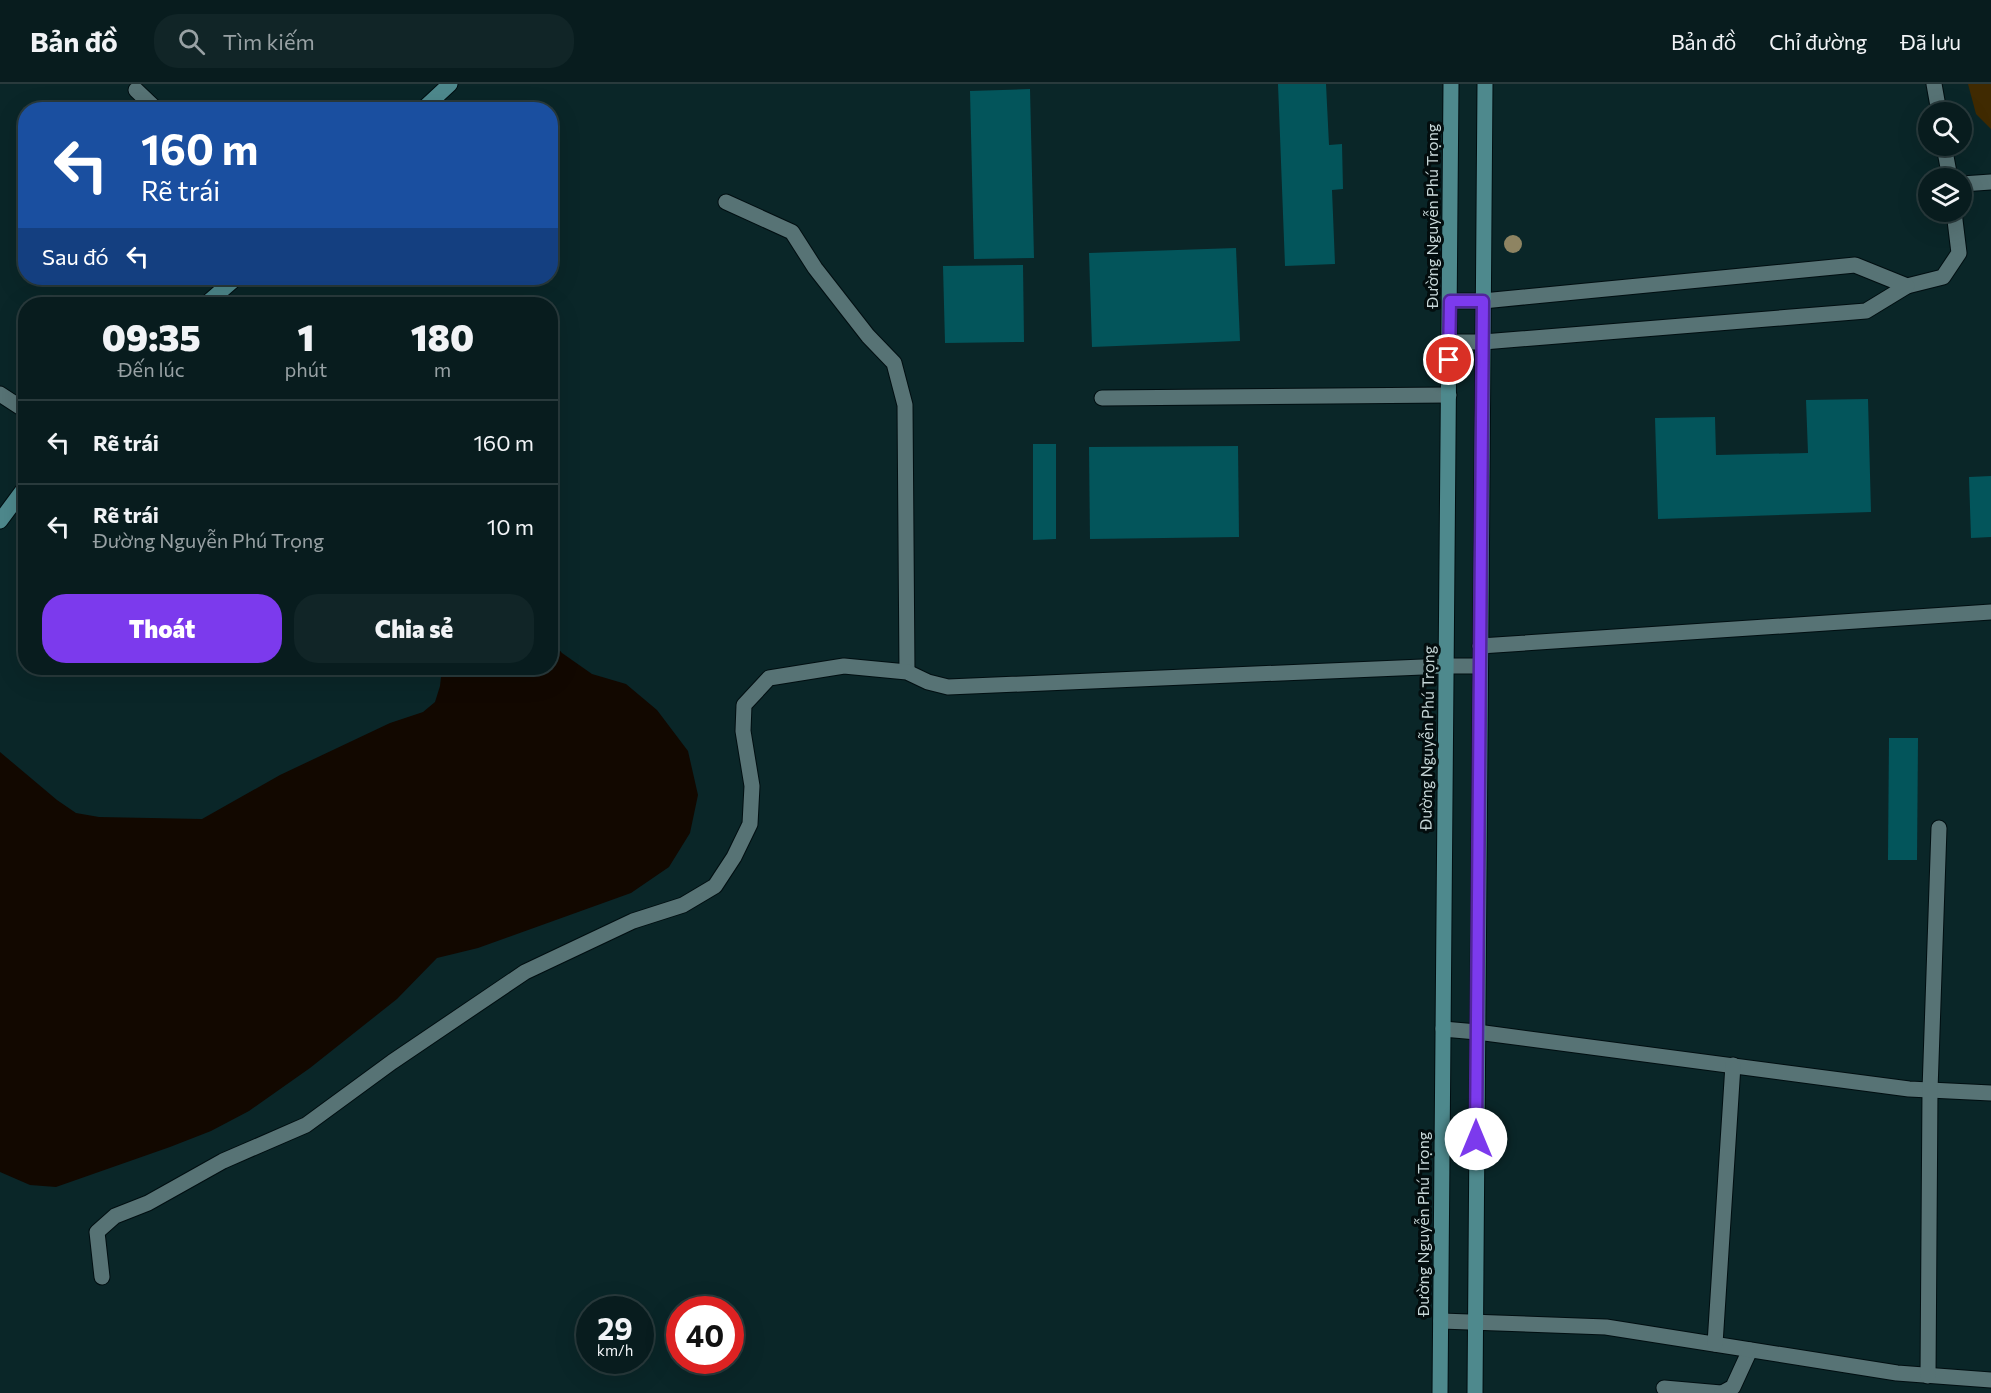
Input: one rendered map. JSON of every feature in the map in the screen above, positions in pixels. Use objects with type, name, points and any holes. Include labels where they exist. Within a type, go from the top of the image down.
[{"type":"street","points":[[431,102],[450,84]]},
{"type":"street","name":"Đường Nguyễn Phú Trọng","points":[[1440,1393],[1451,84]]},
{"type":"street","points":[[1475,1393],[1485,84]]},
{"type":"street","points":[[1934,84],[1937,102]]},
{"type":"street","points":[[136,90],[149,102]]},
{"type":"street","points":[[1972,183],[1991,182]]},
{"type":"street","points":[[726,202],[792,232],[815,268],[868,336],[894,363],[905,405],[907,672]]},
{"type":"street","points":[[1449,342],[1483,342],[1866,311],[1907,286],[1943,277],[1959,253],[1955,222]]},
{"type":"street","points":[[1450,301],[1483,301],[1855,265],[1907,286]]},
{"type":"street","points":[[214,297],[228,285]]},
{"type":"street","points":[[0,394],[18,406]]},
{"type":"street","points":[[1102,398],[1449,395]]},
{"type":"street","points":[[0,521],[18,497]]},
{"type":"street","points":[[1480,646],[1991,612]]},
{"type":"street","points":[[102,1277],[97,1232],[115,1216],[148,1203],[223,1161],[306,1125],[392,1062],[525,972],[633,921],[683,905],[715,886],[734,857],[750,824],[752,786],[743,731],[744,705],[769,678],[844,666],[907,672],[928,682],[948,687],[1480,666]]},
{"type":"street","points":[[1928,1376],[1930,1090],[1939,828]]},
{"type":"street","points":[[1443,1029],[1930,1090],[1991,1093]]},
{"type":"street","points":[[1715,1344],[1733,1065]]},
{"type":"street","points":[[1441,1322],[1606,1327],[1897,1373],[1991,1380]]},
{"type":"street","points":[[1664,1388],[1721,1393],[1733,1387],[1750,1350]]},
{"type":"shaded area","points":[[1968,84],[1991,84],[1991,129],[1976,114]]},
{"type":"shaded area","points":[[558,648],[592,674],[626,684],[657,710],[688,751],[698,795],[690,833],[669,867],[631,893],[478,948],[437,958],[397,999],[310,1068],[249,1111],[211,1131],[56,1187],[30,1185],[0,1172],[0,752],[76,813],[99,817],[202,819],[280,775],[390,723],[423,712],[435,702],[441,675],[558,675]]},
{"type":"building","points":[[1278,84],[1326,84],[1329,145],[1342,144],[1343,189],[1332,190],[1335,264],[1285,266]]},
{"type":"building","points":[[1030,89],[1034,258],[974,259],[970,91]]},
{"type":"building","points":[[1236,248],[1240,341],[1092,347],[1089,253]]},
{"type":"building","points":[[1023,265],[1024,342],[945,343],[943,266]]},
{"type":"building","points":[[1868,399],[1871,512],[1658,519],[1655,418],[1715,417],[1716,455],[1808,453],[1806,400]]},
{"type":"building","points":[[1033,444],[1056,444],[1056,539],[1033,540]]},
{"type":"building","points":[[1238,446],[1239,537],[1090,539],[1089,447]]},
{"type":"building","points":[[1991,476],[1991,537],[1971,538],[1969,477]]},
{"type":"building","points":[[1889,738],[1918,738],[1917,860],[1888,860]]},
{"type":"route","points":[[1449,360],[1450,301],[1483,301],[1476,1139]]}]
